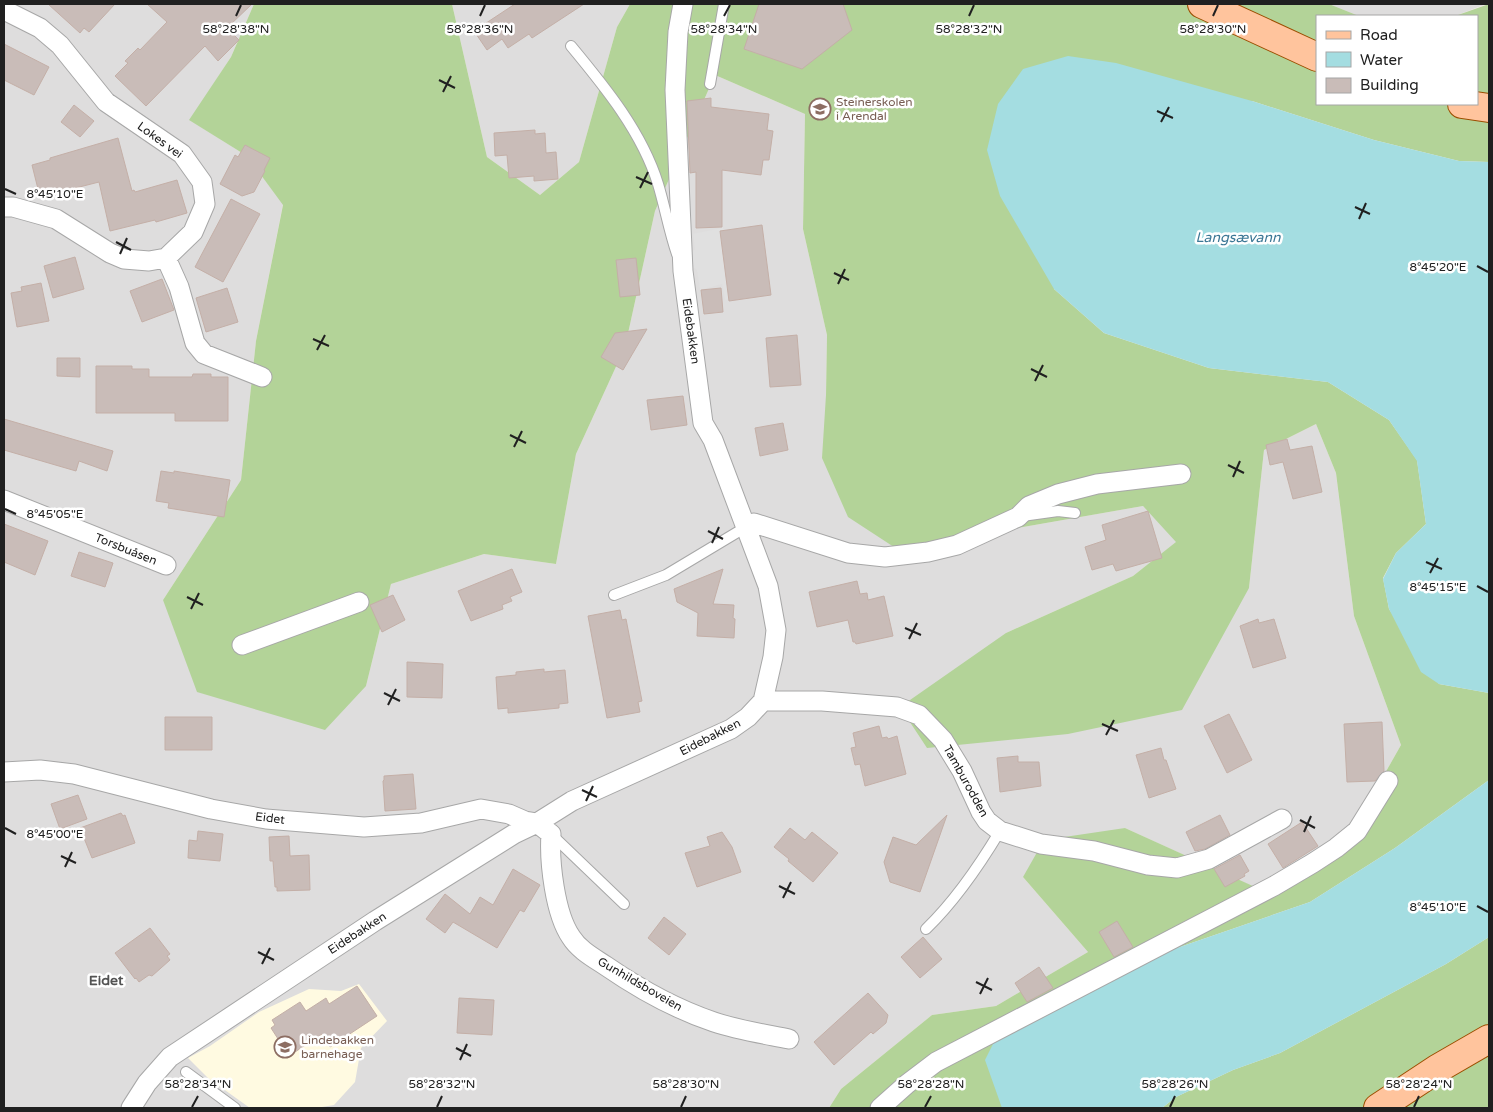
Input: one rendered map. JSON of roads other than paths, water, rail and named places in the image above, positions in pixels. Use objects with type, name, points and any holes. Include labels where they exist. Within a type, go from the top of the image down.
[{"type":"main road","points":[[1202,4],[1316,57]]},
{"type":"main road","points":[[1469,105],[1489,108]]},
{"type":"main road","points":[[1378,1108],[1437,1069],[1489,1039]]},
{"type":"street","name":"Eidebakken","points":[[131,1108],[147,1083],[170,1056],[383,916],[514,834],[544,828],[572,801],[731,729],[748,717],[763,701],[773,657],[776,630],[768,586],[713,440],[703,423],[682,271],[675,90],[678,32],[683,4]]},
{"type":"street","name":"Lokes vei","points":[[4,10],[40,28],[60,45],[106,102],[182,154],[189,162],[202,182],[205,204],[193,232],[166,258]]},
{"type":"street","points":[[4,207],[56,219],[110,253],[124,259],[150,262],[166,258],[179,286],[195,343],[204,354],[262,377]]},
{"type":"street","points":[[746,527],[754,523],[848,553],[885,556],[928,552],[956,546],[1018,517],[1030,506],[1058,494],[1097,484],[1181,474]]},
{"type":"street","name":"Torsbuåsen","points":[[4,500],[166,565]]},
{"type":"street","points":[[242,645],[359,602]]},
{"type":"street","name":"Tamburodden","points":[[763,701],[822,701],[897,707],[919,715],[943,740],[962,771],[987,821],[1000,831],[1041,844],[1094,851],[1148,866],[1177,868],[1209,859],[1282,819]]},
{"type":"street","name":"Eidet","points":[[4,772],[40,770],[74,774],[211,809],[266,819],[364,827],[421,824],[481,809],[509,814],[544,828]]},
{"type":"street","points":[[880,1108],[936,1062],[1274,886],[1313,863],[1336,848],[1356,831],[1388,781]]},
{"type":"street","name":"Gunhildsboveien","points":[[544,828],[562,923],[572,939],[586,952],[622,977],[691,1013],[716,1023],[789,1039]]},
{"type":"lane","points":[[710,84],[724,4]]},
{"type":"lane","points":[[571,46],[612,95],[645,151],[658,183],[670,234],[682,271]]},
{"type":"lane","points":[[1018,517],[1058,511],[1075,513]]},
{"type":"lane","points":[[614,595],[666,575],[746,527]]},
{"type":"lane","points":[[544,828],[624,904]]},
{"type":"lane","points":[[926,929],[947,909],[984,859],[1000,831]]},
{"type":"lane","points":[[186,1072],[235,1108]]},
{"type":"water","name":"Langsævann","points":[[1068,56],[1116,63],[1252,101],[1374,140],[1459,161],[1489,162],[1489,693],[1439,684],[1421,672],[1389,609],[1383,579],[1396,553],[1426,524],[1417,461],[1389,420],[1328,382],[1209,368],[1104,333],[1054,289],[1000,196],[987,150],[998,104],[1023,69]]},
{"type":"water","points":[[1489,780],[1489,937],[1446,964],[1280,1053],[1233,1070],[1176,1097],[1162,1108],[1002,1108],[985,1060],[996,1038],[1046,1007],[1177,948],[1310,902],[1395,848]]},
{"type":"place","name":"Steinerskolen i Arendal","points":[[820,109]]},
{"type":"place","name":"Lindebakken barnehage","points":[[285,1047]]},
{"type":"district","name":"Eidet","points":[[106,980]]}]
